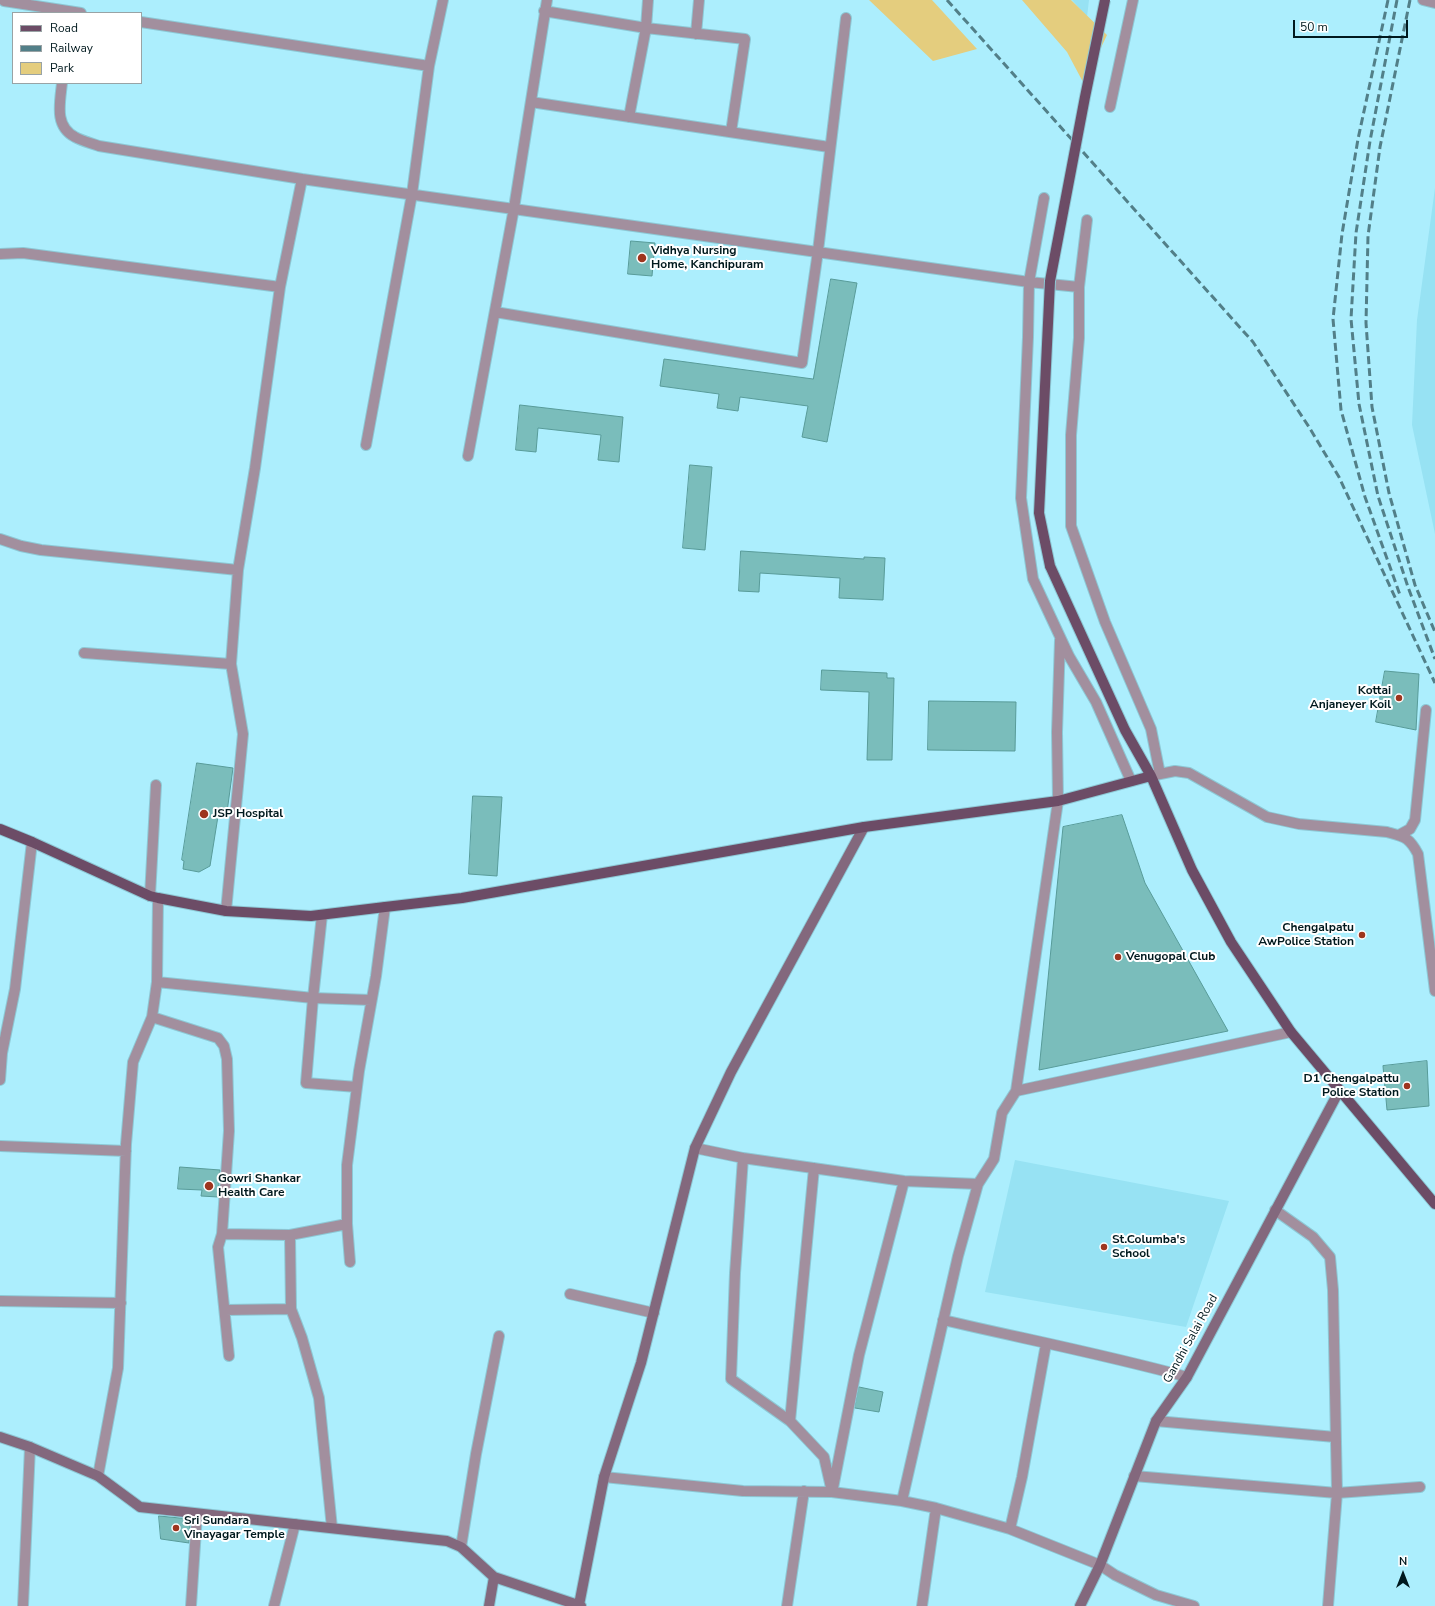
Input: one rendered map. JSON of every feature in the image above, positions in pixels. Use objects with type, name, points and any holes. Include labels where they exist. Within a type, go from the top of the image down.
[{"type":"main road","points":[[1105,0],[1084,96],[1050,281],[1039,513],[1050,566],[1126,730],[1155,775],[1192,870],[1231,942],[1291,1032],[1435,1204]]},
{"type":"main road","points":[[0,829],[154,897],[226,911],[312,916],[462,898],[864,827],[1058,801],[1155,775]]},
{"type":"street","points":[[366,445],[412,194],[429,66],[443,0]]},
{"type":"street","points":[[468,456],[514,208],[544,11],[547,0]]},
{"type":"street","points":[[629,117],[646,28],[648,0]]},
{"type":"street","points":[[696,34],[699,0]]},
{"type":"street","points":[[1110,107],[1133,0]]},
{"type":"street","points":[[1423,0],[1435,3]]},
{"type":"street","points":[[4,1],[70,12]]},
{"type":"street","points":[[544,11],[646,28],[745,39],[731,132]]},
{"type":"street","points":[[495,312],[802,363],[818,251],[829,147],[846,18]]},
{"type":"street","points":[[142,22],[429,66]]},
{"type":"street","points":[[62,84],[60,111],[63,128],[75,138],[99,146],[302,179],[1029,282],[1079,287]]},
{"type":"street","points":[[531,102],[829,147]]},
{"type":"street","points":[[226,911],[243,734],[231,664],[238,570],[255,468],[280,287],[302,179]]},
{"type":"street","points":[[1044,198],[1029,282],[1021,498],[1033,579],[1069,656],[1096,702],[1132,781]]},
{"type":"street","points":[[1086,220],[1079,287],[1079,338],[1071,435],[1071,526],[1105,622],[1151,729],[1155,775],[1175,771],[1189,773],[1267,817],[1299,824],[1387,832],[1399,835],[1411,842],[1418,854],[1435,991]]},
{"type":"street","points":[[0,254],[23,253],[280,287]]},
{"type":"street","points":[[0,539],[21,546],[41,550],[238,570]]},
{"type":"street","points":[[902,1501],[958,1256],[978,1184],[994,1159],[1002,1113],[1016,1091],[1058,801],[1057,724],[1060,637]]},
{"type":"street","points":[[84,653],[231,664]]},
{"type":"street","points":[[1399,835],[1410,829],[1415,820],[1426,710]]},
{"type":"street","points":[[98,1476],[118,1368],[126,1151],[133,1062],[152,1017],[157,982],[154,897],[156,785]]},
{"type":"street","points":[[0,1437],[30,1447],[98,1476],[140,1507],[447,1541],[461,1547],[494,1578],[580,1606],[604,1477],[641,1363],[694,1148],[732,1072],[864,827]]},
{"type":"street","points":[[0,1080],[2,1053],[15,989],[32,842]]},
{"type":"street","points":[[350,1262],[347,1224],[347,1165],[357,1087],[385,907]]},
{"type":"street","points":[[322,915],[306,1083],[357,1087]]},
{"type":"street","points":[[1426,922],[1435,915]]},
{"type":"street","points":[[157,982],[313,998],[371,1000]]},
{"type":"street","points":[[152,1017],[218,1038],[224,1046],[227,1059],[229,1131],[222,1234],[218,1247],[229,1356]]},
{"type":"street","points":[[1016,1091],[1291,1032]]},
{"type":"street","name":"Gandhi Salai Road","points":[[1080,1606],[1100,1564],[1156,1421],[1187,1377],[1340,1091]]},
{"type":"street","points":[[0,1146],[126,1151]]},
{"type":"street","points":[[694,1148],[743,1158],[904,1181],[978,1184]]},
{"type":"street","points":[[743,1158],[735,1273],[731,1379],[790,1421],[824,1457],[832,1492]]},
{"type":"street","points":[[790,1421],[814,1168]]},
{"type":"street","points":[[832,1492],[859,1355],[904,1181]]},
{"type":"street","points":[[1275,1210],[1313,1237],[1330,1257],[1333,1290],[1337,1493],[1328,1606]]},
{"type":"street","points":[[222,1234],[290,1235],[347,1224]]},
{"type":"street","points":[[290,1235],[291,1309],[302,1338],[319,1398],[332,1528]]},
{"type":"street","points":[[570,1294],[654,1313]]},
{"type":"street","points":[[0,1301],[121,1303]]},
{"type":"street","points":[[225,1310],[291,1309]]},
{"type":"street","points":[[944,1320],[1046,1344],[1124,1360],[1187,1377]]},
{"type":"street","points":[[461,1547],[476,1454],[499,1336]]},
{"type":"street","points":[[1010,1529],[1022,1476],[1046,1344]]},
{"type":"street","points":[[1156,1421],[1335,1437]]},
{"type":"street","points":[[23,1606],[30,1447]]},
{"type":"street","points":[[1134,1476],[1337,1493],[1420,1487]]},
{"type":"street","points":[[604,1477],[743,1491],[832,1492],[902,1501],[936,1508],[1010,1529],[1100,1564],[1115,1575],[1156,1595],[1194,1606]]},
{"type":"street","points":[[787,1606],[804,1491]]},
{"type":"street","points":[[922,1606],[936,1508]]},
{"type":"street","points":[[191,1606],[197,1514]]},
{"type":"street","points":[[274,1606],[295,1524]]},
{"type":"street","points":[[489,1606],[494,1578]]},
{"type":"shaded area","points":[[1072,0],[1089,0],[1087,17]]},
{"type":"shaded area","points":[[1435,188],[1435,534],[1412,425],[1417,320]]},
{"type":"shaded area","name":"St.Columba's School","points":[[1015,1160],[1229,1201],[1186,1327],[985,1292]]},
{"type":"green space","points":[[869,0],[932,0],[977,49],[933,61]]},
{"type":"green space","points":[[1022,0],[1071,0],[1107,35],[1084,84],[1067,52]]},
{"type":"building","points":[[631,241],[655,243],[652,276],[628,274]]},
{"type":"building","points":[[831,279],[857,283],[827,442],[802,437],[808,406],[740,397],[738,411],[717,408],[719,394],[660,386],[664,359],[813,379]]},
{"type":"building","points":[[520,405],[623,417],[619,462],[598,460],[601,435],[538,428],[536,452],[516,450]]},
{"type":"building","points":[[690,465],[712,467],[705,550],[683,548]]},
{"type":"building","points":[[741,551],[864,559],[864,557],[885,558],[883,600],[839,598],[840,578],[760,573],[759,592],[739,591]]},
{"type":"building","points":[[822,670],[887,673],[887,678],[894,678],[892,760],[867,760],[869,692],[821,690]]},
{"type":"building","name":"Kottai Anjaneyer Koil","points":[[1385,671],[1419,674],[1416,730],[1376,722]]},
{"type":"building","points":[[929,701],[1016,702],[1015,751],[928,750]]},
{"type":"building","points":[[197,763],[233,768],[227,812],[219,810],[210,866],[199,872],[183,869],[184,861],[182,860]]},
{"type":"building","points":[[473,796],[502,797],[497,876],[469,874]]},
{"type":"building","name":"Venugopal Club","points":[[1122,815],[1145,883],[1228,1031],[1039,1070],[1063,827]]},
{"type":"building","name":"D1 Chengalpattu Police Station","points":[[1427,1061],[1429,1106],[1387,1110],[1383,1066]]},
{"type":"building","points":[[180,1167],[220,1170],[218,1197],[201,1196],[202,1190],[178,1189]]},
{"type":"building","points":[[859,1387],[883,1392],[879,1412],[855,1408]]},
{"type":"building","name":"Sri Sundara Vinayagar Temple","points":[[159,1516],[190,1519],[189,1543],[161,1539]]},
{"type":"railway","points":[[947,0],[1253,342],[1309,427],[1339,477],[1435,683]]},
{"type":"railway","points":[[1388,0],[1358,139],[1342,234],[1333,319],[1341,410],[1365,497],[1400,595]]},
{"type":"railway","points":[[1397,0],[1370,141],[1356,233],[1351,319],[1359,404],[1378,496],[1408,587],[1435,659]]},
{"type":"railway","points":[[1410,0],[1380,147],[1368,236],[1366,323],[1372,407],[1389,493],[1415,585],[1435,632]]},
{"type":"place","name":"Vidhya Nursing Home, Kanchipuram","points":[[642,258]]},
{"type":"place","name":"Kottai Anjaneyer Koil","points":[[1399,698]]},
{"type":"place","name":"JSP Hospital","points":[[204,814]]},
{"type":"place","name":"Chengalpatu AwPolice Station","points":[[1362,935]]},
{"type":"place","name":"Venugopal Club","points":[[1118,957]]},
{"type":"place","name":"D1 Chengalpattu Police Station","points":[[1407,1086]]},
{"type":"place","name":"Gowri Shankar Health Care","points":[[209,1186]]},
{"type":"place","name":"St.Columba's School","points":[[1104,1247]]},
{"type":"place","name":"Sri Sundara Vinayagar Temple","points":[[176,1528]]}]
